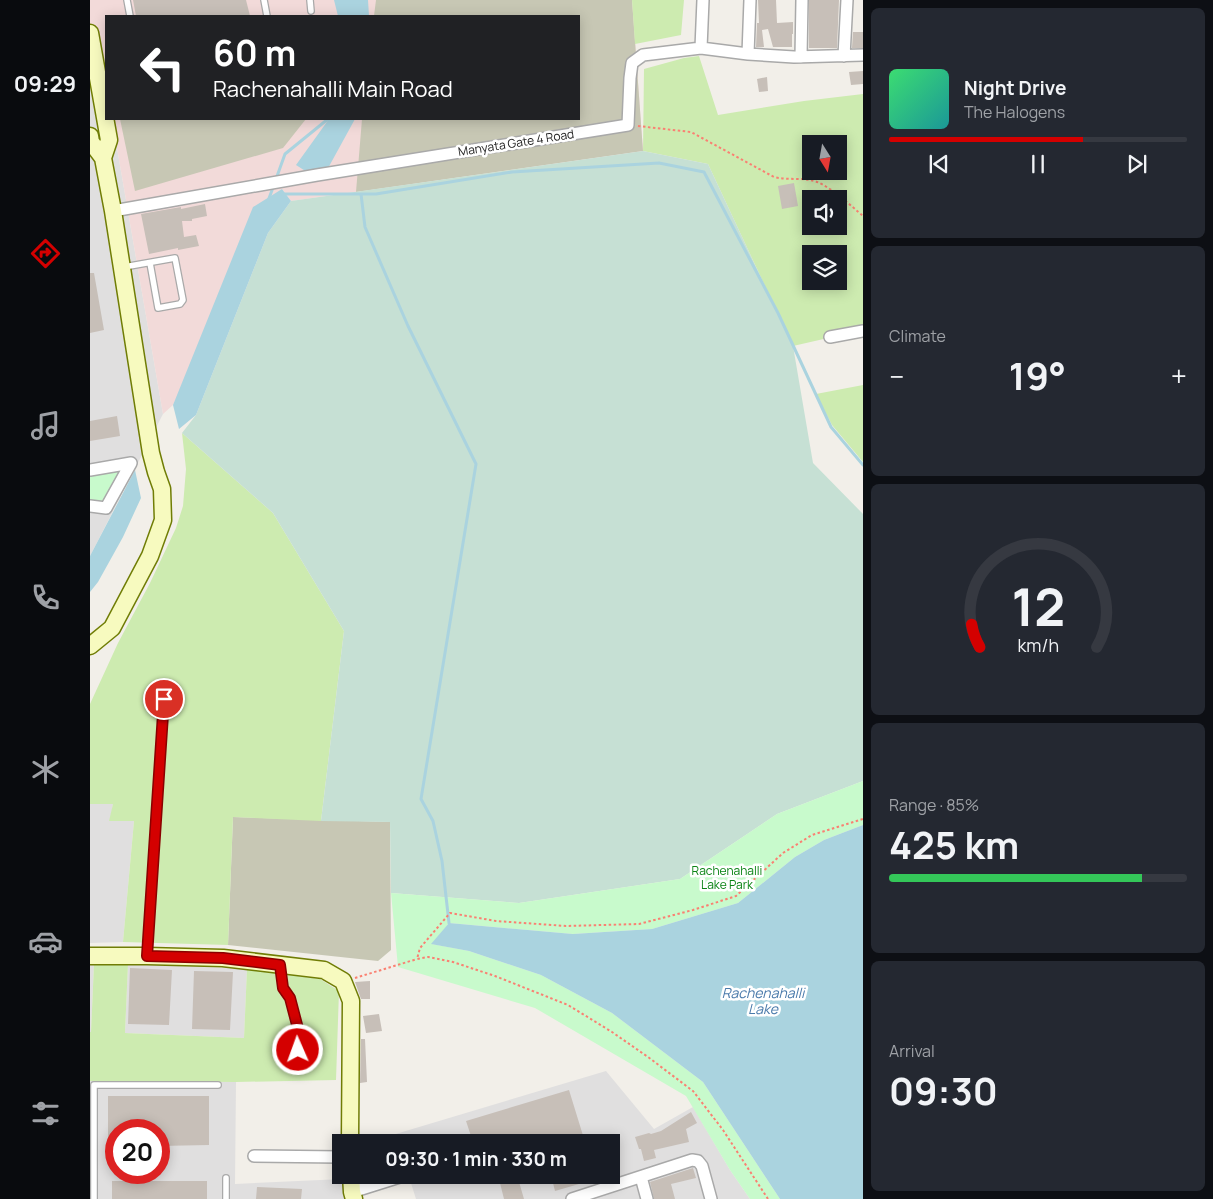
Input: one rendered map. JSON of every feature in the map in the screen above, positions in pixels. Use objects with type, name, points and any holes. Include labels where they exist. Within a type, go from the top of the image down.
[{"type":"street","points":[[702,48],[703,0]]},
{"type":"street","points":[[748,54],[750,0]]},
{"type":"street","points":[[801,57],[802,0]]},
{"type":"street","points":[[844,56],[847,0]]},
{"type":"street","points":[[90,33],[109,140],[103,158]]},
{"type":"street","points":[[628,125],[632,63],[643,56],[702,48],[748,54],[801,57],[863,55]]},
{"type":"street","name":"Manyata Gate 4 Road","points":[[113,210],[628,125]]},
{"type":"street","points":[[90,140],[103,158],[154,467],[162,489],[162,520],[150,556],[112,628],[92,643]]},
{"type":"street","points":[[830,337],[863,331]]},
{"type":"street","points":[[90,470],[131,463],[106,508],[90,506]]},
{"type":"street","points":[[90,956],[223,958],[324,970],[343,981],[351,1002],[350,1134]]},
{"type":"street","points":[[254,1156],[332,1157]]},
{"type":"street","points":[[572,1199],[692,1160],[698,1161],[702,1166],[712,1199]]},
{"type":"street","points":[[641,1177],[647,1199]]},
{"type":"street","points":[[353,1195],[382,1184]]},
{"type":"lane","points":[[127,0],[130,15]]},
{"type":"lane","points":[[264,0],[268,15]]},
{"type":"lane","points":[[310,0],[312,11]]},
{"type":"lane","points":[[90,140],[108,138]]},
{"type":"lane","points":[[122,268],[175,258],[182,300],[180,304],[158,308],[150,263]]},
{"type":"lane","points":[[147,956],[164,699]]},
{"type":"lane","points":[[280,965],[283,988],[290,998],[302,1044],[298,1050],[284,1059]]},
{"type":"lane","points":[[94,1199],[94,1086],[218,1085]]},
{"type":"lane","points":[[226,1178],[226,1199]]},
{"type":"path","points":[[628,125],[691,132],[774,177],[809,179],[821,182],[863,216]]},
{"type":"path","points":[[417,958],[420,948],[450,912],[496,921],[566,926],[639,924],[693,910],[736,896],[784,852],[812,835],[863,818]]},
{"type":"path","points":[[343,981],[417,958],[428,957],[453,962],[495,976],[568,1006],[612,1032],[693,1091],[723,1130],[768,1199]]},
{"type":"shaded area","points":[[90,0],[632,0],[643,151],[291,201],[282,189],[173,405],[163,414],[112,120],[580,120],[580,15],[105,15],[105,84],[90,45]]},
{"type":"shaded area","points":[[376,0],[632,0],[643,151],[356,192],[362,120],[580,120],[580,15],[374,15]]},
{"type":"shaded area","points":[[90,45],[105,95],[105,120],[112,120],[163,414],[90,556]]},
{"type":"shaded area","points":[[120,120],[305,120],[283,148],[135,191]]},
{"type":"shaded area","points":[[643,151],[708,164],[793,346],[813,463],[863,514],[863,781],[777,814],[680,879],[519,903],[391,893],[390,822],[321,821],[344,631],[273,513],[182,433],[196,415],[268,233],[291,201]]},
{"type":"shaded area","points":[[90,804],[113,804],[110,821],[134,821],[123,942],[90,943]]},
{"type":"shaded area","points":[[233,817],[390,822],[391,950],[378,961],[228,945]]},
{"type":"shaded area","points":[[90,964],[94,964],[91,1032],[90,1032]]},
{"type":"shaded area","points":[[128,964],[247,969],[244,1038],[125,1033]]},
{"type":"shaded area","points":[[606,1071],[654,1129],[693,1107],[730,1170],[750,1199],[416,1199],[411,1184],[620,1184],[620,1134],[396,1134]]},
{"type":"shaded area","points":[[90,1081],[236,1082],[235,1184],[332,1179],[332,1184],[342,1184],[344,1199],[90,1199]]},
{"type":"shaded area","points":[[372,1184],[398,1184],[374,1192]]},
{"type":"green space","points":[[632,0],[684,0],[681,35],[635,44]]},
{"type":"green space","points":[[699,56],[718,115],[804,101],[863,94],[863,330],[793,346],[708,164],[643,151],[644,69],[684,58]]},
{"type":"green space","points":[[863,385],[863,462],[832,425],[816,394]]},
{"type":"green space","points":[[182,433],[273,513],[344,631],[321,821],[233,817],[228,945],[123,942],[134,821],[109,821],[113,804],[90,804],[90,704],[118,643],[150,583],[176,528],[183,506],[186,469]]},
{"type":"green space","points":[[121,470],[102,502],[90,501],[90,475]]},
{"type":"green space","name":"Rachenahalli Lake Park","points":[[863,781],[863,825],[824,840],[795,857],[738,903],[652,929],[573,934],[449,923],[432,944],[469,951],[541,975],[612,1013],[703,1082],[780,1199],[750,1199],[730,1170],[686,1096],[535,1008],[398,967],[391,893],[519,903],[680,879],[777,814]]},
{"type":"green space","points":[[94,964],[128,964],[125,1033],[244,1038],[247,969],[320,979],[339,991],[336,1080],[236,1082],[90,1081],[90,1032]]},
{"type":"water","points":[[334,0],[368,0],[369,15],[338,15]]},
{"type":"water","points":[[328,120],[354,120],[321,181],[296,165]]},
{"type":"water","points":[[282,189],[291,201],[268,233],[196,415],[179,429],[173,405],[253,207]]},
{"type":"water","points":[[135,470],[141,498],[123,537],[98,582],[90,592],[90,556]]},
{"type":"water","name":"Rachenahalli Lake","points":[[863,825],[863,1199],[780,1199],[703,1082],[612,1013],[541,975],[469,951],[431,944],[449,923],[573,934],[652,929],[738,903],[795,857],[824,840]]},
{"type":"building","points":[[133,0],[246,0],[250,15],[136,15]]},
{"type":"building","points":[[758,0],[776,0],[777,23],[793,22],[792,47],[773,47],[768,29],[762,30],[764,47],[756,47],[757,23],[759,23]]},
{"type":"building","points":[[809,0],[839,0],[837,48],[809,48]]},
{"type":"building","points":[[853,32],[863,32],[863,48],[852,48]]},
{"type":"building","points":[[863,71],[863,84],[851,85],[849,72]]},
{"type":"building","points":[[767,77],[768,91],[759,92],[757,79]]},
{"type":"building","points":[[794,183],[798,206],[782,209],[778,186]]},
{"type":"building","points":[[205,204],[207,216],[192,219],[192,221],[182,221],[184,237],[196,235],[199,246],[149,254],[141,214]]},
{"type":"building","points":[[90,273],[94,273],[104,330],[90,333]]},
{"type":"building","points":[[117,416],[120,436],[90,441],[90,421]]},
{"type":"building","points":[[130,968],[172,970],[169,1025],[128,1024]]},
{"type":"building","points":[[194,971],[233,972],[230,1030],[192,1029]]},
{"type":"building","points":[[370,981],[370,999],[361,999],[355,982]]},
{"type":"building","points":[[379,1014],[382,1031],[366,1033],[363,1016]]},
{"type":"building","points":[[361,1039],[365,1039],[367,1082],[360,1083]]},
{"type":"building","points":[[569,1090],[583,1134],[470,1134],[466,1121]]},
{"type":"building","points":[[108,1096],[209,1096],[209,1145],[170,1146],[170,1119],[108,1119]]},
{"type":"building","points":[[691,1112],[697,1123],[686,1129],[689,1142],[654,1150],[656,1158],[644,1161],[635,1137],[661,1131]]},
{"type":"building","points":[[693,1168],[696,1178],[671,1184],[675,1199],[654,1199],[650,1182]]},
{"type":"building","points":[[170,1181],[207,1181],[207,1199],[112,1199],[112,1184],[170,1184]]},
{"type":"building","points":[[500,1184],[520,1184],[524,1199],[504,1199]]},
{"type":"building","points":[[553,1184],[579,1184],[555,1191]]},
{"type":"building","points":[[257,1187],[302,1189],[301,1199],[256,1199]]},
{"type":"waterway","points":[[276,179],[285,154],[327,120]]},
{"type":"waterway","points":[[282,194],[376,194],[512,172],[659,163],[704,172],[778,313],[831,427],[863,465]]},
{"type":"waterway","points":[[268,201],[274,185]]},
{"type":"waterway","points":[[361,194],[365,227],[408,326],[476,464],[421,799],[433,821],[442,861],[449,923]]},
{"type":"route","points":[[164,699],[147,956],[223,958],[280,965],[283,988],[290,998],[302,1044],[298,1050]]}]
